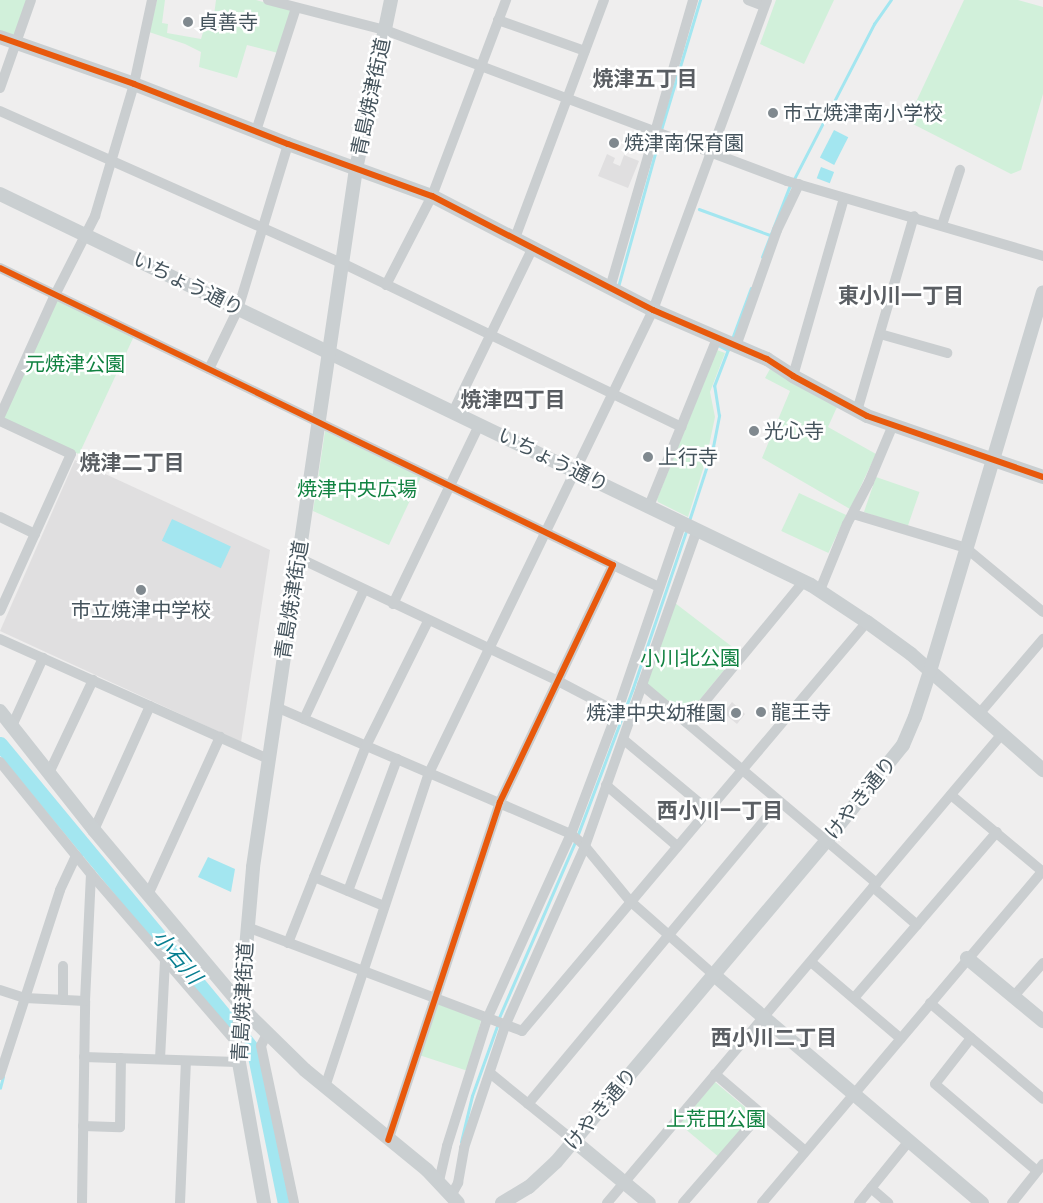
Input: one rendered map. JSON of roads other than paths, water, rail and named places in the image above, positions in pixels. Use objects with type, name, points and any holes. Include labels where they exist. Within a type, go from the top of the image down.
[{"type":"street","points":[[0,88],[32,0]]},
{"type":"street","points":[[0,416],[55,295],[95,216],[134,84],[152,0]]},
{"type":"street","points":[[268,0],[385,30],[799,184],[914,216],[1043,256]]},
{"type":"street","name":"青島焼津街道","points":[[264,1203],[237,1062],[238,1018],[247,927],[268,759],[356,169],[391,0]]},
{"type":"street","points":[[386,285],[432,196],[506,0]]},
{"type":"street","points":[[515,238],[604,0]]},
{"type":"street","points":[[610,288],[693,0]]},
{"type":"street","points":[[325,1087],[430,773],[653,310],[710,150],[766,3],[748,0]]},
{"type":"street","points":[[256,131],[296,8]]},
{"type":"street","points":[[498,20],[585,51]]},
{"type":"street","points":[[0,37],[134,84],[288,144],[432,196],[653,310],[718,336],[767,359],[793,376],[857,410],[893,425],[1043,477]]},
{"type":"street","points":[[0,111],[342,263],[491,333],[681,427]]},
{"type":"street","points":[[209,368],[238,309],[288,144]]},
{"type":"street","points":[[942,225],[960,170]]},
{"type":"street","points":[[736,346],[777,230],[799,184]]},
{"type":"street","name":"いちょう通り","points":[[0,194],[575,470],[820,590],[867,622],[930,671],[1043,770]]},
{"type":"street","points":[[793,376],[844,198]]},
{"type":"street","points":[[857,410],[914,216]]},
{"type":"street","points":[[453,412],[533,247]]},
{"type":"street","points":[[0,268],[659,587]]},
{"type":"street","name":"けやき通り","points":[[502,1203],[529,1186],[545,1173],[574,1141],[826,841],[903,745],[915,717],[930,671],[1043,292]]},
{"type":"street","points":[[880,334],[947,353]]},
{"type":"street","points":[[649,506],[718,336]]},
{"type":"street","points":[[0,421],[71,454],[0,611]]},
{"type":"street","points":[[394,604],[479,425]]},
{"type":"street","points":[[820,590],[847,524],[893,425]]},
{"type":"street","points":[[853,514],[966,548],[1043,612]]},
{"type":"street","points":[[0,517],[35,534]]},
{"type":"street","points":[[439,1181],[445,1152],[573,835],[659,587],[690,526]]},
{"type":"street","points":[[455,1199],[464,1148],[490,1073],[496,1022],[584,845],[624,740],[690,526]]},
{"type":"street","points":[[299,558],[428,621],[558,681],[617,712]]},
{"type":"street","points":[[388,1140],[500,802],[613,565]]},
{"type":"street","points":[[687,723],[804,582]]},
{"type":"street","points":[[304,719],[364,590]]},
{"type":"street","points":[[288,943],[366,746],[428,621]]},
{"type":"street","points":[[247,927],[522,1031],[867,622]]},
{"type":"street","points":[[979,714],[1043,638]]},
{"type":"street","points":[[0,639],[268,759]]},
{"type":"street","points":[[12,726],[43,658]]},
{"type":"street","points":[[50,773],[93,680]]},
{"type":"street","points":[[642,685],[826,841],[917,926]]},
{"type":"street","points":[[94,830],[150,706]]},
{"type":"street","points":[[276,707],[573,835],[584,845],[630,902],[763,1018],[982,1203]]},
{"type":"street","points":[[0,711],[94,830],[267,1034],[325,1087],[439,1181],[455,1199]]},
{"type":"street","points":[[608,1203],[1002,734]]},
{"type":"street","points":[[148,895],[220,737]]},
{"type":"street","points":[[624,740],[708,810]]},
{"type":"street","points":[[348,891],[397,760]]},
{"type":"street","points":[[0,762],[91,874],[237,1043]]},
{"type":"street","points":[[606,785],[677,846]]},
{"type":"street","points":[[762,1203],[902,1039],[967,958],[1043,871],[951,795]]},
{"type":"street","points":[[528,1104],[780,802]]},
{"type":"street","points":[[854,998],[997,832]]},
{"type":"street","points":[[0,1075],[28,998],[62,884],[78,858]]},
{"type":"street","points":[[82,1203],[85,1001],[91,874]]},
{"type":"street","points":[[314,877],[384,906]]},
{"type":"street","points":[[967,958],[1043,1021]]},
{"type":"street","points":[[160,1059],[165,960]]},
{"type":"street","points":[[811,962],[902,1039]]},
{"type":"street","points":[[1014,996],[1043,963]]},
{"type":"street","points":[[63,1000],[64,966]]},
{"type":"street","points":[[0,990],[28,998],[85,1001]]},
{"type":"street","points":[[930,1003],[1043,1099]]},
{"type":"street","points":[[267,1034],[261,1046],[278,1118],[294,1203]]},
{"type":"street","points":[[971,1038],[935,1084],[1040,1168],[1012,1203]]},
{"type":"street","points":[[84,1058],[237,1062]]},
{"type":"street","points":[[83,1126],[120,1127],[121,1058]]},
{"type":"street","points":[[180,1203],[186,1061]]},
{"type":"street","points":[[490,1073],[649,1203]]},
{"type":"street","points":[[715,1074],[805,1151]]},
{"type":"street","points":[[682,1203],[760,1114]]},
{"type":"street","points":[[859,1203],[909,1141]]},
{"type":"street","points":[[871,1188],[888,1203]]},
{"type":"water","points":[[834,130],[848,137],[834,165],[820,158]]},
{"type":"water","points":[[821,167],[834,172],[830,183],[817,178]]},
{"type":"water","points":[[172,519],[231,546],[221,568],[162,541]]},
{"type":"water","points":[[208,857],[235,869],[231,892],[198,877]]},
{"type":"waterway","points":[[661,130],[700,0]]},
{"type":"waterway","points":[[793,181],[874,24],[891,0]]},
{"type":"waterway","points":[[618,287],[660,136]]},
{"type":"waterway","points":[[762,257],[790,185]]},
{"type":"waterway","points":[[699,209],[770,235]]},
{"type":"waterway","points":[[732,339],[751,288]]},
{"type":"waterway","points":[[718,345],[728,350]]},
{"type":"waterway","points":[[689,521],[713,447],[719,416],[714,386],[729,347]]},
{"type":"waterway","points":[[577,837],[633,688],[686,531]]},
{"type":"waterway","name":"小石川","points":[[0,744],[254,1051],[285,1203]]},
{"type":"waterway","points":[[498,1020],[575,842]]},
{"type":"waterway","name":"小石川","points":[[81,855],[85,849]]},
{"type":"waterway","points":[[461,1142],[472,1096],[497,1026]]},
{"type":"waterway","points":[[0,1088],[3,1077]]},
{"type":"place","name":"貞善寺","points":[[188,22]]},
{"type":"place","name":"市立焼津南小学校","points":[[773,113]]},
{"type":"place","name":"焼津南保育園","points":[[614,143]]},
{"type":"place","name":"光心寺","points":[[754,431]]},
{"type":"place","name":"上行寺","points":[[648,457]]},
{"type":"place","name":"市立焼津中学校","points":[[141,590]]},
{"type":"place","name":"龍王寺","points":[[761,712]]},
{"type":"place","name":"焼津中央幼稚園","points":[[736,713]]},
{"type":"district","name":"焼津五丁目","points":[[645,79]]},
{"type":"district","name":"東小川一丁目","points":[[901,296]]},
{"type":"district","name":"焼津四丁目","points":[[513,400]]},
{"type":"district","name":"焼津二丁目","points":[[132,463]]},
{"type":"district","name":"西小川一丁目","points":[[720,811]]},
{"type":"district","name":"西小川二丁目","points":[[774,1038]]},
{"type":"park label","name":"元焼津公園","points":[[75,364]]},
{"type":"park label","name":"焼津中央広場","points":[[357,489]]},
{"type":"park label","name":"小川北公園","points":[[690,658]]},
{"type":"park label","name":"上荒田公園","points":[[716,1119]]}]
